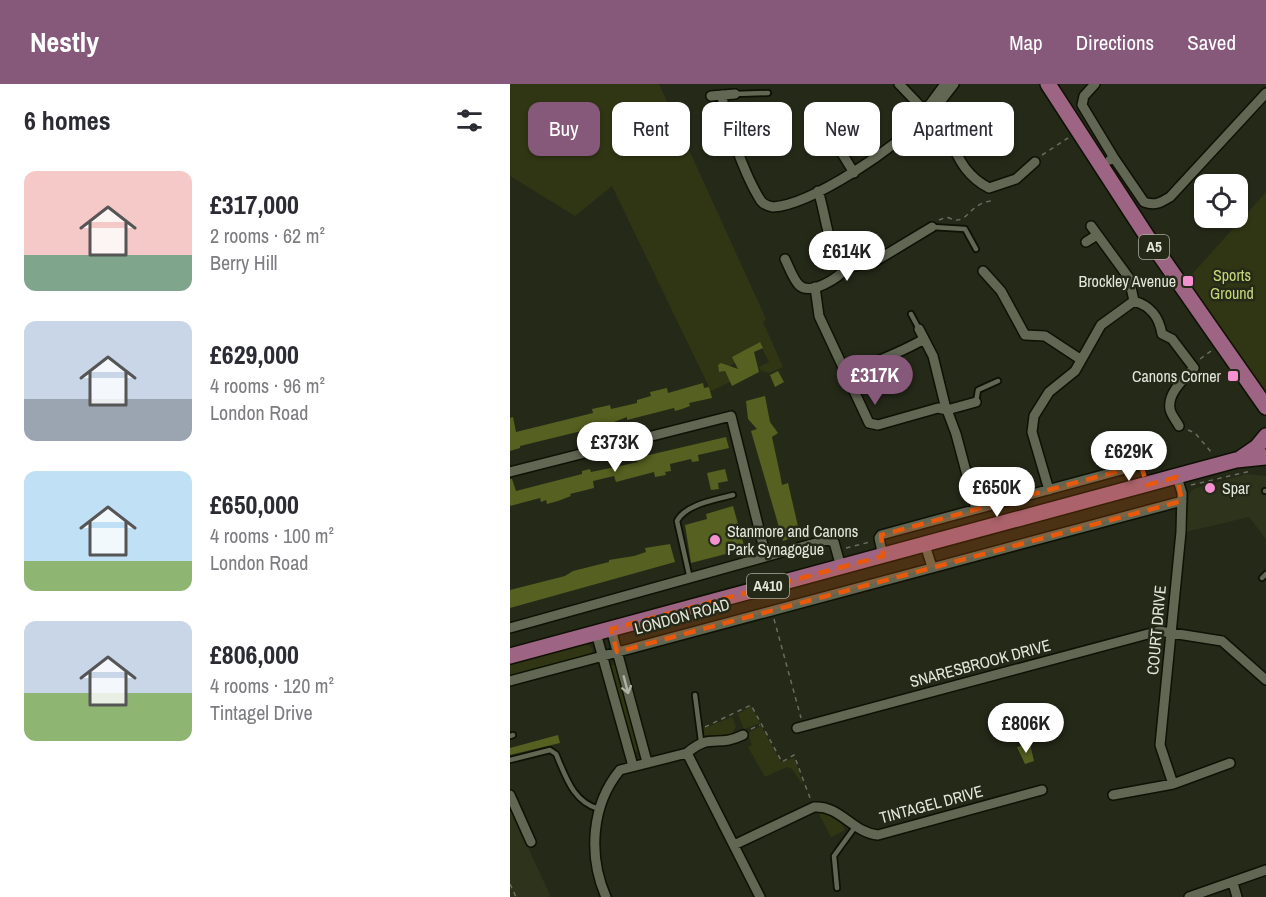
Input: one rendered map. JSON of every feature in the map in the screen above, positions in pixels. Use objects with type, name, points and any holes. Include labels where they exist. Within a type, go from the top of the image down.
[{"type":"main road","name":"A5","points":[[1048,84],[1079,131],[1107,161],[1221,343],[1266,406]]},
{"type":"main road","name":"LONDON ROAD","points":[[1236,460],[1254,450],[1266,436]]},
{"type":"main road","name":"LONDON ROAD","points":[[510,656],[1236,460],[1266,457]]},
{"type":"street","points":[[898,84],[917,102]]},
{"type":"street","points":[[934,102],[945,84]]},
{"type":"street","points":[[937,102],[954,84]]},
{"type":"street","points":[[1095,84],[1084,96],[1082,105],[1107,161],[1144,202],[1152,205],[1161,203],[1170,197],[1266,93]]},
{"type":"street","points":[[711,96],[735,94]]},
{"type":"street","points":[[722,95],[724,115],[743,162],[765,204],[778,207],[818,191],[854,173],[892,146]]},
{"type":"street","points":[[844,156],[854,173]]},
{"type":"street","points":[[958,156],[964,167],[989,188],[1016,179],[1035,162]]},
{"type":"street","points":[[818,191],[823,205],[825,227],[846,268]]},
{"type":"street","points":[[785,259],[797,284],[804,288],[815,287],[839,276],[846,268],[874,262],[932,226]]},
{"type":"street","points":[[1091,226],[1129,278],[1134,301]]},
{"type":"street","points":[[1086,242],[1098,235]]},
{"type":"street","points":[[983,271],[1001,291],[1025,334],[1045,336],[1080,359]]},
{"type":"street","points":[[815,287],[816,307],[867,420],[872,424],[878,425],[938,408],[947,410],[976,402]]},
{"type":"street","points":[[1049,490],[1032,432],[1032,422],[1042,401],[1056,386],[1071,376],[1101,325],[1134,301]]},
{"type":"street","points":[[1134,301],[1148,306],[1161,323],[1162,334],[1172,339],[1194,368],[1179,385],[1170,401],[1170,410],[1179,426]]},
{"type":"street","points":[[919,328],[939,375],[976,509]]},
{"type":"street","points":[[847,374],[898,354],[924,339]]},
{"type":"street","points":[[510,472],[731,416],[766,557]]},
{"type":"street","points":[[883,556],[879,540],[881,535],[1146,463],[1148,484]]},
{"type":"street","name":"COURT DRIVE","points":[[1173,784],[1160,745],[1182,501],[1177,477]]},
{"type":"street","name":"LONDON ROAD","points":[[510,681],[1182,501]]},
{"type":"street","name":"LONDON ROAD","points":[[510,628],[826,540],[834,542],[836,551]]},
{"type":"street","points":[[926,545],[932,567]]},
{"type":"street","points":[[836,551],[841,567]]},
{"type":"street","points":[[611,629],[647,762]]},
{"type":"street","name":"SNARESBROOK DRIVE","points":[[800,727],[1159,631],[1222,641],[1266,680]]},
{"type":"street","points":[[596,633],[633,766]]},
{"type":"street","points":[[606,897],[595,849],[599,809],[613,778],[620,770],[687,753],[701,741],[727,741],[743,735]]},
{"type":"street","points":[[687,753],[760,897]]},
{"type":"street","points":[[1113,795],[1173,784],[1230,763]]},
{"type":"street","name":"TINTAGEL DRIVE","points":[[814,807],[833,810],[855,827],[868,834],[878,835],[1042,790]]},
{"type":"street","points":[[510,795],[531,842]]},
{"type":"street","points":[[734,845],[814,807]]},
{"type":"street","points":[[1189,897],[1266,870]]},
{"type":"street","points":[[1233,883],[1236,897]]},
{"type":"lane","points":[[735,94],[768,93]]},
{"type":"lane","points":[[932,226],[965,229],[976,249]]},
{"type":"lane","points":[[911,314],[919,328]]},
{"type":"lane","points":[[976,402],[978,390],[998,381]]},
{"type":"lane","points":[[690,579],[677,526],[681,514],[702,504],[733,495]]},
{"type":"lane","points":[[696,695],[701,741]]},
{"type":"lane","points":[[510,760],[550,750],[556,754],[575,795],[591,807],[599,809]]},
{"type":"lane","points":[[837,888],[834,856],[855,827]]},
{"type":"path","points":[[1035,162],[1079,131]]},
{"type":"path","points":[[932,226],[944,217],[956,221],[963,219],[976,204],[990,201],[989,188]]},
{"type":"path","points":[[1192,365],[1221,343]]},
{"type":"path","points":[[1179,426],[1195,433],[1220,465]]},
{"type":"path","points":[[1194,485],[1256,470]]},
{"type":"path","points":[[836,551],[879,540]]},
{"type":"path","points":[[772,611],[800,727]]},
{"type":"path","points":[[699,729],[708,727],[752,705],[782,762],[794,756],[814,807]]},
{"type":"path","points":[[743,735],[761,724]]},
{"type":"path","points":[[510,884],[516,897]]},
{"type":"highlighted area","points":[[1141,465],[1147,485],[1177,477],[1182,493],[1182,501],[617,652],[611,629],[883,556],[881,535]]},
{"type":"shaded area","points":[[1247,474],[1266,476],[1266,539],[1249,517],[1186,532],[1189,495],[1193,489]]},
{"type":"shaded area","points":[[510,809],[551,897],[510,897]]},
{"type":"green space","points":[[510,84],[659,84],[667,102],[612,102],[612,156],[690,156],[690,152],[766,319],[763,322],[783,367],[769,373],[761,371],[759,367],[769,362],[759,342],[727,368],[722,363],[718,365],[719,372],[725,371],[730,382],[711,391],[612,186],[575,216],[510,176]]},
{"type":"green space","name":"Sports Ground","points":[[1266,192],[1266,395],[1186,281],[1234,228],[1248,228],[1248,212]]},
{"type":"green space","points":[[587,644],[593,649],[589,657],[510,678],[510,664]]},
{"type":"green space","points":[[616,664],[640,751],[633,752],[609,666]]},
{"type":"green space","points":[[751,706],[760,723],[744,729],[738,714]]},
{"type":"green space","points":[[732,717],[736,727],[731,735],[704,735],[703,729]]},
{"type":"green space","points":[[761,726],[781,762],[794,758],[803,785],[792,769],[787,767],[765,777],[748,747],[752,745],[748,733]]},
{"type":"green space","points":[[818,812],[834,818],[845,830],[831,837]]},
{"type":"building","points":[[760,342],[763,348],[754,352],[759,372],[732,386],[725,371],[719,372],[718,365],[721,363],[738,369],[732,357]]},
{"type":"building","points":[[778,371],[784,382],[775,387],[770,375]]},
{"type":"building","points":[[703,383],[704,388],[709,387],[712,398],[689,403],[690,406],[682,409],[675,411],[674,408],[627,420],[627,417],[606,425],[520,446],[510,451],[510,418],[513,417],[516,432],[593,413],[592,409],[610,405],[611,409],[637,403],[637,400],[651,396],[650,392],[667,388],[668,393]]},
{"type":"building","points":[[765,396],[770,422],[778,433],[772,437],[782,485],[788,483],[800,535],[783,541],[751,431],[757,429],[748,419],[746,401]]},
{"type":"building","points":[[726,437],[729,448],[698,455],[699,461],[692,462],[691,459],[670,464],[671,471],[665,472],[666,475],[655,477],[654,472],[616,482],[614,476],[593,481],[594,488],[570,494],[571,496],[558,501],[547,504],[546,500],[541,502],[540,498],[510,506],[510,479],[516,491],[582,474],[582,471],[590,469],[591,472],[638,462],[637,459],[649,455]]},
{"type":"building","points":[[725,469],[728,481],[718,483],[719,489],[711,490],[707,473]]},
{"type":"building","name":"Stanmore and Canons Park Synagogue","points":[[733,506],[745,549],[691,563],[685,525],[707,519],[706,514]]},
{"type":"building","points":[[670,544],[675,562],[510,608],[510,590],[565,576],[573,571],[609,562],[609,560],[634,556],[646,552],[645,548]]},
{"type":"building","points":[[558,735],[560,743],[510,755],[510,748]]},
{"type":"building","points":[[1030,744],[1034,761],[1025,764],[1017,747]]},
{"type":"place","name":"Brockley Avenue","points":[[1188,281]]},
{"type":"place","name":"Canons Corner","points":[[1233,376]]},
{"type":"place","name":"Spar","points":[[1210,488]]},
{"type":"place","name":"Stanmore and Canons Park Synagogue","points":[[715,540]]}]
